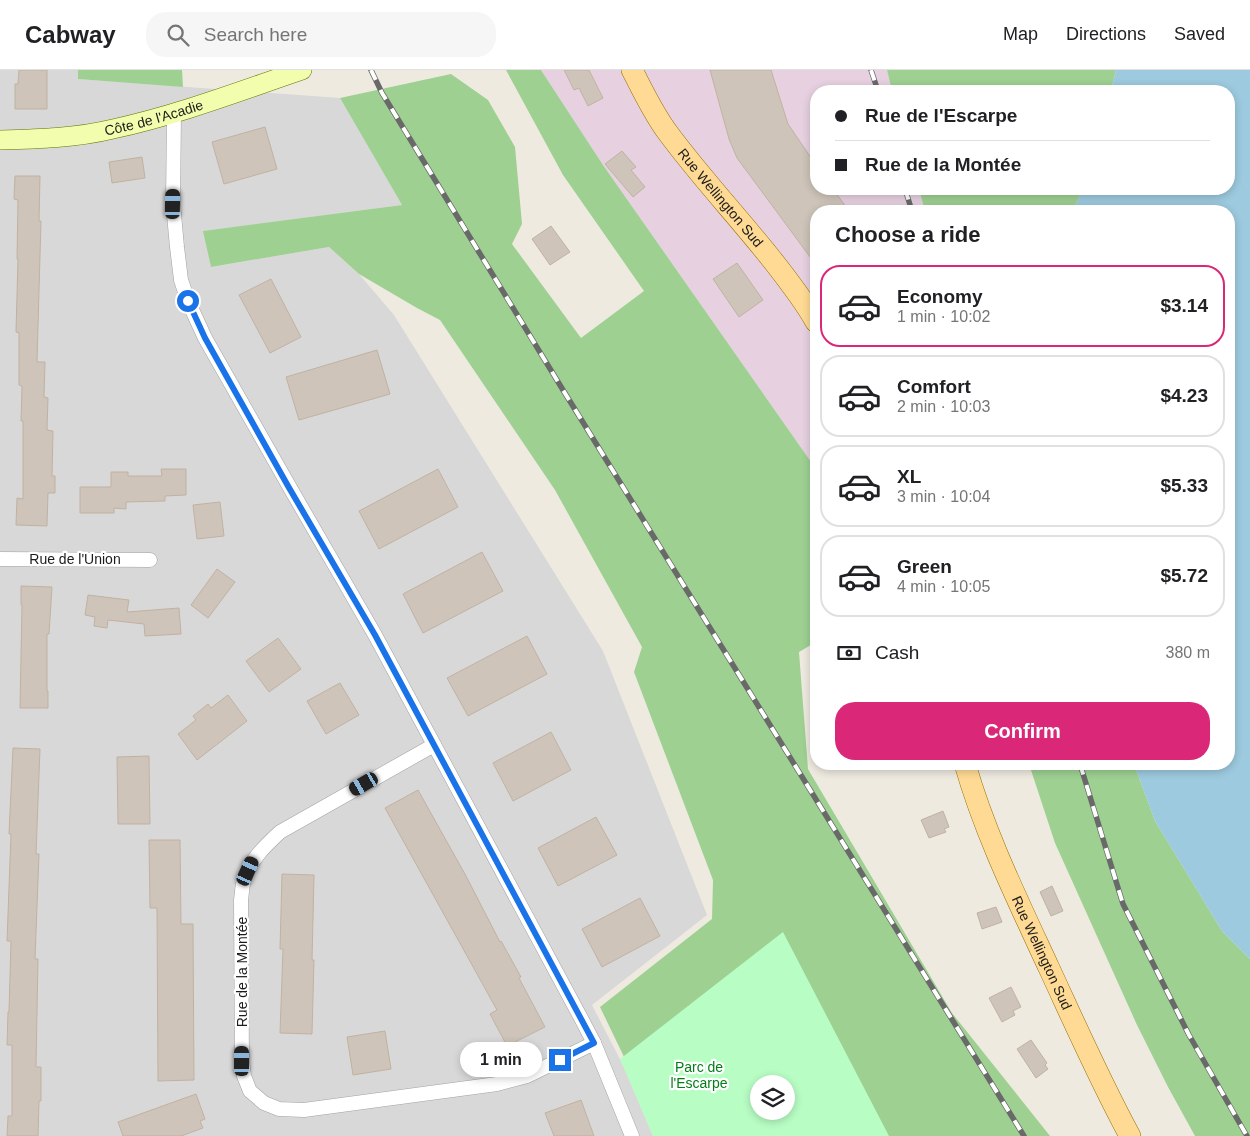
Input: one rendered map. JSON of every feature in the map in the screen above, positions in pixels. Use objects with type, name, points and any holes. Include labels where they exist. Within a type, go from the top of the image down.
[{"type":"main road","name":"Rue Wellington Sud","points":[[632,70],[653,111],[667,132],[756,239],[791,284],[810,313]]},
{"type":"main road","name":"Rue Wellington Sud","points":[[967,770],[987,828],[1009,878],[1108,1096],[1130,1136]]},
{"type":"street","name":"Côte de l'Acadie","points":[[0,140],[74,136],[112,130],[174,113],[302,70]]},
{"type":"street","points":[[174,113],[173,204],[181,280],[188,301],[205,338],[375,635],[594,1043],[632,1136]]},
{"type":"street","name":"Rue de l'Union","points":[[0,559],[150,560]]},
{"type":"street","name":"Rue de la Montée","points":[[434,744],[280,832],[252,861],[244,881],[241,900],[242,1061],[244,1076],[250,1091],[264,1102],[279,1108],[304,1110],[465,1089],[497,1084],[527,1076],[594,1043]]},
{"type":"shaded area","points":[[0,70],[78,70],[79,79],[340,98],[402,205],[204,231],[211,267],[329,247],[359,274],[394,315],[603,651],[707,915],[592,1005],[625,1069],[653,1136],[0,1136]]},
{"type":"shaded area","points":[[541,70],[887,70],[891,85],[810,85],[810,195],[921,195],[923,205],[810,205],[810,460],[603,165]]},
{"type":"green space","points":[[78,70],[182,70],[183,87],[78,79]]},
{"type":"green space","points":[[506,70],[541,70],[603,165],[810,460],[810,646],[799,652],[808,769],[952,1013],[1050,1136],[735,1136],[639,1088],[600,1007],[712,919],[713,880],[634,672],[642,647],[555,490],[440,320],[359,274],[329,247],[211,267],[203,231],[402,205],[340,98],[451,74],[488,100],[515,147],[522,224],[512,244],[581,338],[644,291],[563,175]]},
{"type":"green space","points":[[887,70],[1116,70],[1112,85],[891,85]]},
{"type":"green space","points":[[921,195],[1080,195],[1076,205],[923,205]]},
{"type":"green space","points":[[1031,770],[1136,770],[1155,821],[1222,931],[1250,959],[1250,1136],[1195,1136],[1137,1025],[1055,843]]},
{"type":"green space","name":"Parc de l'Escarpe","points":[[783,932],[889,1136],[653,1136],[620,1059]]},
{"type":"water","points":[[1116,70],[1250,70],[1250,959],[1222,931],[1155,821],[1136,770],[1235,770],[1235,205],[1076,205],[1080,195],[1235,195],[1235,85],[1112,85]]},
{"type":"building","points":[[19,70],[47,70],[47,109],[15,109],[15,84],[18,84]]},
{"type":"building","points":[[564,70],[589,70],[603,98],[588,106],[579,88],[574,90]]},
{"type":"building","points":[[710,70],[771,70],[788,124],[810,156],[810,195],[837,195],[845,205],[810,205],[810,257],[737,158],[729,139]]},
{"type":"building","points":[[265,127],[277,169],[224,184],[212,142]]},
{"type":"building","points":[[622,151],[636,167],[631,170],[645,187],[633,197],[605,164]]},
{"type":"building","points":[[142,157],[145,178],[112,183],[109,162]]},
{"type":"building","points":[[15,176],[40,176],[39,221],[41,221],[37,362],[45,362],[44,397],[48,398],[47,430],[53,431],[52,476],[55,476],[55,493],[48,493],[47,526],[16,525],[17,498],[23,499],[23,421],[21,421],[22,386],[19,385],[19,333],[16,332],[18,200],[14,199]]},
{"type":"building","points":[[551,226],[570,252],[550,265],[532,239]]},
{"type":"building","points":[[737,263],[763,300],[739,317],[713,279]]},
{"type":"building","points":[[271,279],[301,337],[270,353],[239,295]]},
{"type":"building","points":[[377,350],[390,394],[299,420],[286,377]]},
{"type":"building","points":[[161,469],[186,469],[186,495],[165,496],[165,501],[126,502],[126,509],[114,508],[114,513],[80,513],[80,487],[111,487],[111,472],[128,472],[128,476],[162,476]]},
{"type":"building","points":[[438,469],[458,507],[379,549],[359,511]]},
{"type":"building","points":[[220,502],[224,536],[197,539],[193,505]]},
{"type":"building","points":[[482,552],[503,591],[423,633],[403,594]]},
{"type":"building","points":[[217,569],[235,582],[208,618],[191,605]]},
{"type":"building","points":[[21,586],[52,587],[49,634],[47,634],[48,708],[20,708]]},
{"type":"building","points":[[88,595],[129,600],[127,612],[179,608],[181,634],[145,636],[144,624],[108,620],[107,628],[94,626],[95,617],[85,615]]},
{"type":"building","points":[[527,636],[547,674],[468,716],[447,678]]},
{"type":"building","points":[[278,638],[301,669],[269,692],[246,661]]},
{"type":"building","points":[[340,683],[359,715],[326,734],[307,701]]},
{"type":"building","points":[[228,695],[247,721],[197,760],[178,734],[196,720],[193,716],[208,704],[211,708]]},
{"type":"building","points":[[551,732],[571,770],[513,801],[493,763]]},
{"type":"building","points":[[13,748],[40,749],[35,959],[38,959],[36,1067],[41,1067],[38,1136],[7,1136],[8,1116],[12,1116],[12,1045],[7,1045],[11,941],[7,941]]},
{"type":"building","points":[[149,756],[150,824],[118,824],[117,757]]},
{"type":"building","points":[[418,790],[500,942],[521,977],[519,978],[545,1027],[507,1046],[490,1014],[497,1010],[385,808]]},
{"type":"building","points":[[943,811],[949,827],[944,829],[946,832],[929,838],[921,820]]},
{"type":"building","points":[[596,817],[617,855],[558,886],[538,848]]},
{"type":"building","points":[[149,840],[180,840],[181,924],[193,924],[194,1080],[158,1081],[157,908],[150,908]]},
{"type":"building","points":[[282,874],[314,875],[312,1034],[280,1033],[283,949],[280,949]]},
{"type":"building","points":[[1052,886],[1063,911],[1051,916],[1040,892]]},
{"type":"building","points":[[640,898],[660,936],[602,967],[582,929]]},
{"type":"building","points":[[996,907],[1002,922],[982,929],[977,913]]},
{"type":"building","points":[[1011,987],[1021,1007],[1013,1011],[1015,1015],[1002,1022],[989,998]]},
{"type":"building","points":[[385,1031],[391,1069],[353,1075],[347,1037]]},
{"type":"building","points":[[1031,1040],[1047,1063],[1045,1065],[1048,1069],[1036,1078],[1017,1049]]},
{"type":"building","points":[[196,1094],[205,1119],[200,1121],[203,1128],[181,1136],[123,1136],[118,1122]]},
{"type":"building","points":[[581,1100],[594,1136],[554,1136],[545,1113]]},
{"type":"railway","points":[[371,70],[382,93],[563,390],[1024,1136]]},
{"type":"railway","points":[[871,70],[876,85]]},
{"type":"railway","points":[[907,195],[910,205]]},
{"type":"railway","points":[[1082,770],[1123,904],[1189,1035],[1247,1136]]},
{"type":"route","points":[[188,301],[205,338],[375,635],[594,1043],[560,1060]]}]
